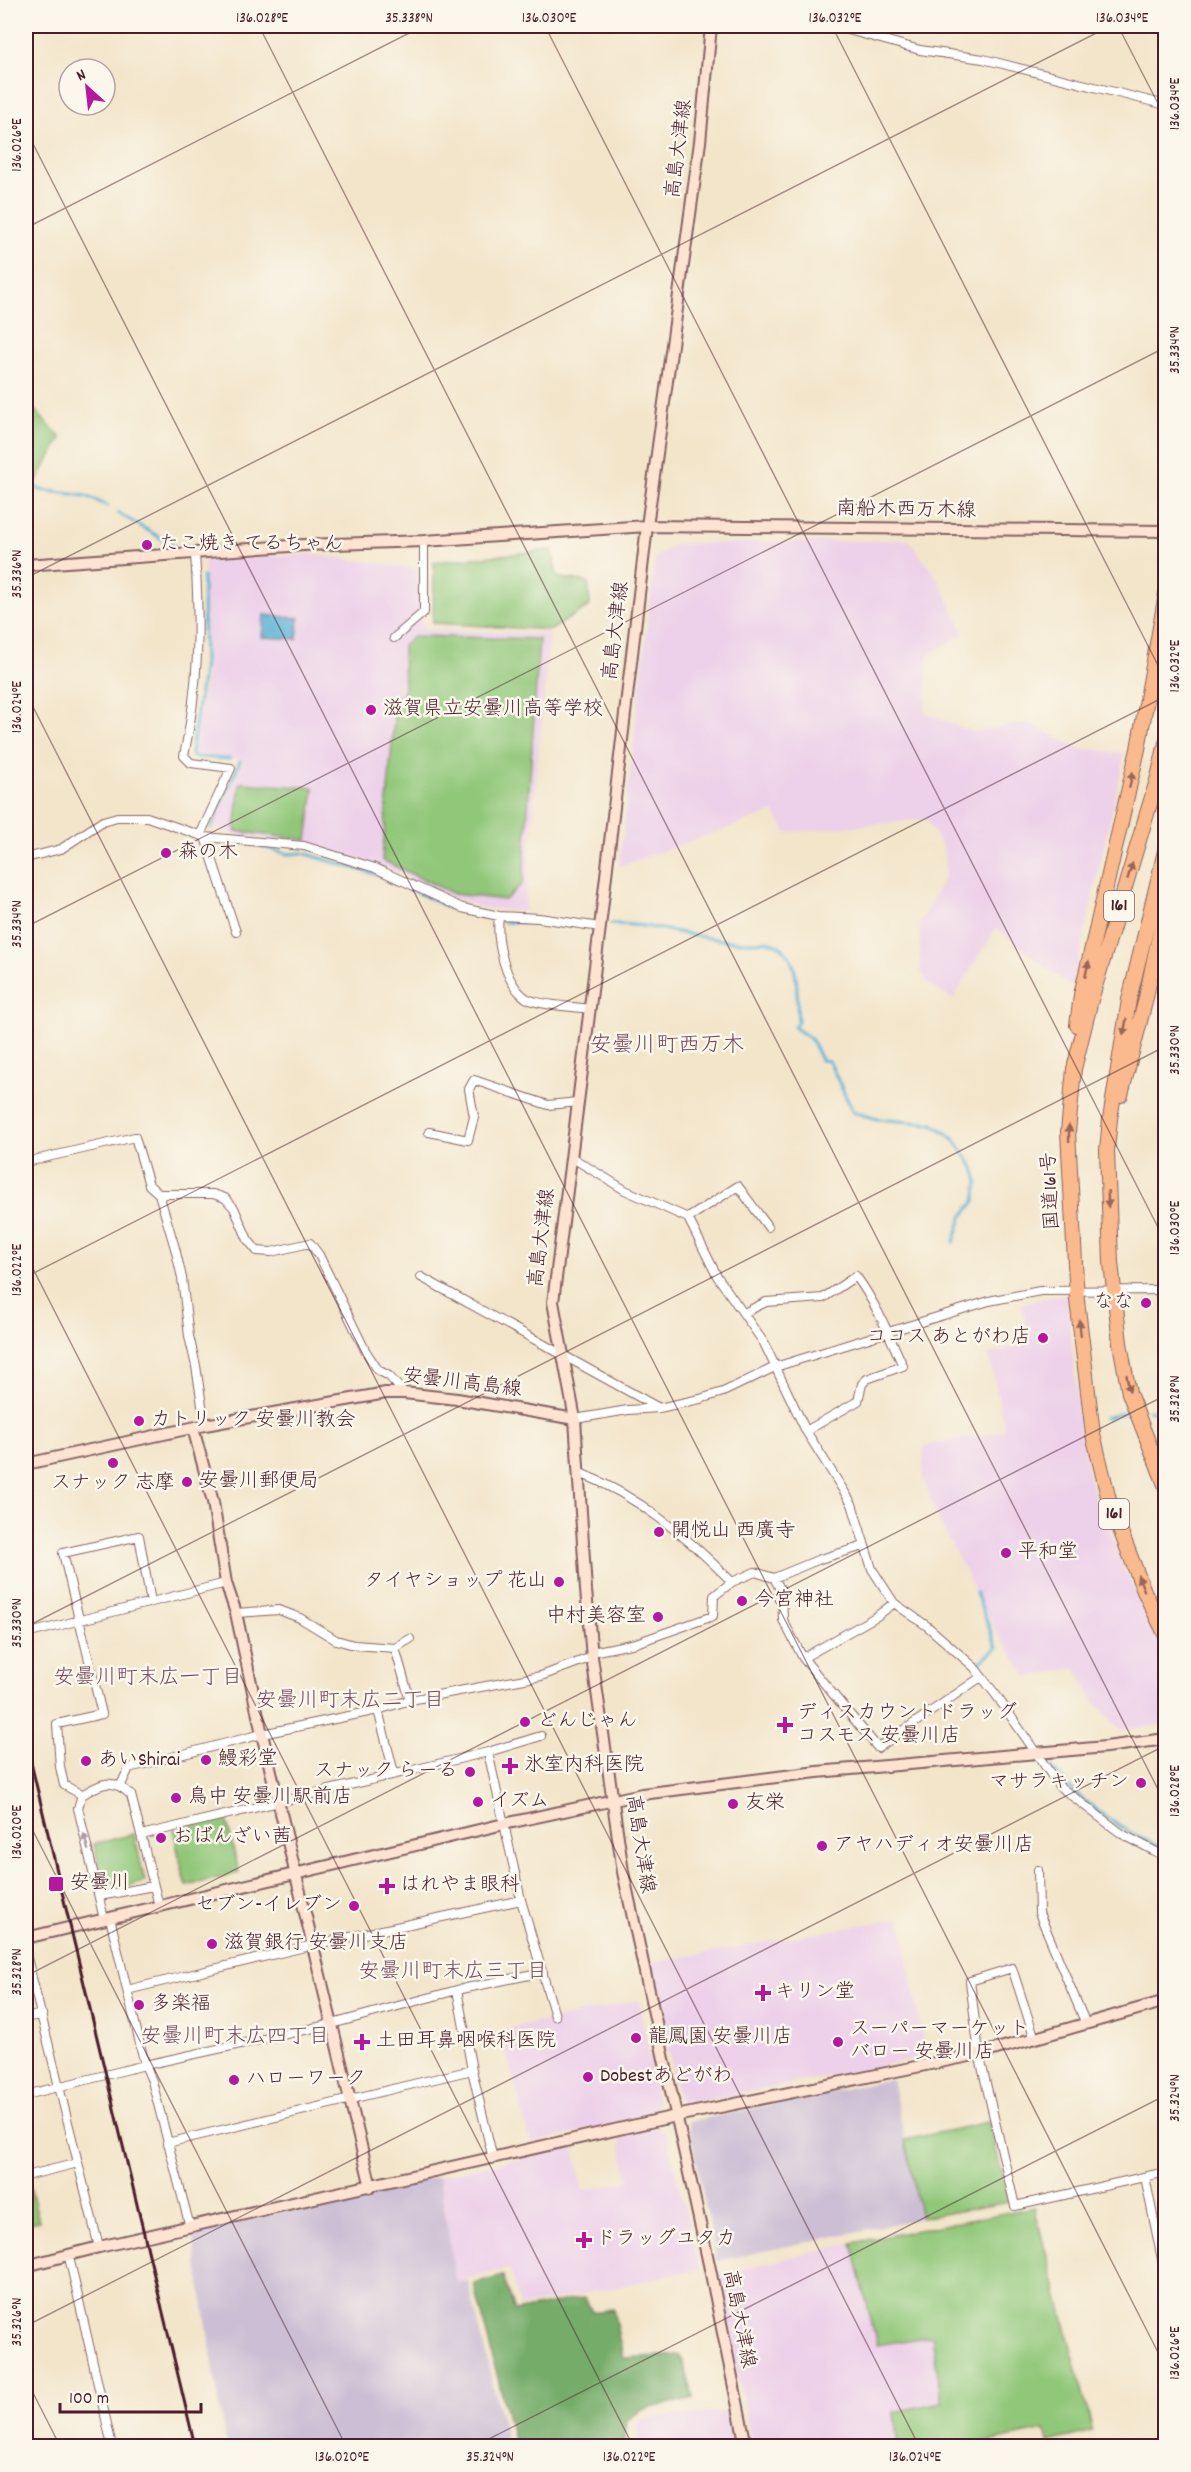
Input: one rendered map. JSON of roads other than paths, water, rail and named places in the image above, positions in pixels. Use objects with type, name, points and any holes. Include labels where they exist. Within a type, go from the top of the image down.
[{"type":"highway","points":[[1074,1069],[1081,995],[1138,749],[1166,594]]},
{"type":"highway","name":"国道161号","points":[[1166,743],[1158,777],[1091,1000],[1074,1069],[1068,1132],[1077,1290],[1086,1386],[1098,1458],[1110,1504],[1126,1546],[1166,1636]]},
{"type":"highway","name":"161","points":[[1166,847],[1129,1000],[1110,1119],[1108,1196],[1114,1291],[1129,1393],[1166,1487]]},
{"type":"highway","points":[[1110,1119],[1117,1110],[1120,1100],[1145,1002],[1166,904]]},
{"type":"street","name":"高島大津線","points":[[711,26],[700,142],[647,526],[553,1302],[575,1419],[592,1654],[623,1872],[746,2446]]},
{"type":"street","points":[[834,26],[920,50],[983,59],[1166,105]]},
{"type":"street","name":"南船木西万木線","points":[[26,565],[304,545],[423,542],[647,526],[1166,531]]},
{"type":"street","points":[[394,638],[424,612],[423,542]]},
{"type":"street","points":[[195,554],[199,650],[194,707],[184,756],[191,763],[231,768],[203,836],[236,932]]},
{"type":"street","points":[[26,858],[61,849],[103,821],[147,817],[203,836],[304,846],[375,868],[462,908],[499,916],[539,918],[600,927]]},
{"type":"street","points":[[499,916],[497,930],[502,961],[513,982],[525,997],[547,1005],[560,1004],[590,1009]]},
{"type":"street","points":[[429,1132],[468,1140],[474,1117],[469,1089],[474,1080],[548,1105],[578,1102]]},
{"type":"street","points":[[26,1162],[135,1137],[149,1185],[159,1194],[182,1278],[189,1336],[205,1425]]},
{"type":"street","points":[[571,1157],[625,1190],[688,1218],[717,1276],[764,1343],[806,1431],[852,1504],[872,1569],[894,1603],[927,1626],[974,1667],[1059,1786],[1122,1834],[1166,1857]]},
{"type":"street","points":[[688,1218],[738,1185],[768,1227]]},
{"type":"street","points":[[159,1194],[213,1194],[225,1198],[234,1208],[251,1246],[256,1251],[270,1252],[310,1243],[319,1255],[365,1350],[378,1370],[389,1376],[404,1393]]},
{"type":"street","points":[[744,1313],[766,1302],[823,1298],[856,1276],[874,1301],[903,1366],[867,1379],[862,1384],[858,1401],[806,1431]]},
{"type":"street","points":[[421,1277],[659,1408]]},
{"type":"street","points":[[575,1419],[628,1410],[659,1408],[723,1392],[775,1367],[989,1301],[1040,1292],[1166,1290]]},
{"type":"street","name":"安曇川高島線","points":[[26,1464],[205,1425],[354,1398],[404,1393],[575,1419]]},
{"type":"street","points":[[193,1428],[213,1502],[226,1583],[236,1613],[262,1734],[371,2187]]},
{"type":"street","points":[[580,1473],[637,1503],[692,1542],[732,1582]]},
{"type":"street","points":[[81,1796],[64,1785],[60,1767],[57,1724],[102,1714],[63,1553],[139,1536],[151,1602]]},
{"type":"street","points":[[121,1785],[129,1767],[262,1734],[378,1710],[411,1700],[541,1676],[592,1654],[636,1643],[713,1616],[714,1596],[732,1582],[755,1572],[774,1578],[820,1559],[864,1546]]},
{"type":"street","points":[[774,1578],[782,1592],[783,1620],[803,1658],[878,1748],[981,1677]]},
{"type":"street","points":[[26,1634],[226,1583]]},
{"type":"street","points":[[803,1658],[876,1616],[894,1603]]},
{"type":"street","points":[[236,1613],[279,1610],[300,1618],[336,1640],[354,1644],[395,1648],[410,1639]]},
{"type":"street","points":[[395,1648],[411,1700]]},
{"type":"street","points":[[378,1710],[394,1773]]},
{"type":"street","points":[[141,1835],[488,1752],[541,1736]]},
{"type":"street","points":[[26,1938],[614,1799],[718,1783],[817,1772],[1036,1754],[1166,1739]]},
{"type":"street","points":[[488,1752],[521,1900],[555,2016]]},
{"type":"street","points":[[159,1906],[130,1795],[121,1785],[112,1783],[94,1787],[81,1796],[78,1808],[190,2227]]},
{"type":"street","points":[[1038,1870],[1039,1913],[1086,2024]]},
{"type":"street","points":[[100,1896],[153,1886]]},
{"type":"street","points":[[127,1990],[521,1900]]},
{"type":"street","points":[[26,1954],[99,2247]]},
{"type":"street","points":[[1035,2039],[1012,1968],[970,1981],[979,2054],[1015,2206],[1166,2172]]},
{"type":"street","points":[[26,2095],[145,2065],[332,2024],[457,1990],[543,1972]]},
{"type":"street","points":[[457,1990],[472,2070],[493,2159]]},
{"type":"street","points":[[26,2266],[99,2247],[676,2116],[979,2054],[1166,2001]]},
{"type":"street","points":[[26,2018],[42,2014]]},
{"type":"street","points":[[167,2143],[472,2070]]},
{"type":"street","points":[[26,2176],[78,2163]]},
{"type":"street","points":[[1145,2176],[1166,2279]]},
{"type":"street","points":[[69,2256],[112,2446]]},
{"type":"water","points":[[264,615],[299,618],[297,639],[262,637]]},
{"type":"waterway","points":[[26,483],[41,490],[86,496],[108,506]]},
{"type":"waterway","points":[[118,513],[176,549]]},
{"type":"waterway","points":[[203,577],[204,664],[191,754],[193,757],[230,759]]},
{"type":"waterway","points":[[211,828],[240,761]]},
{"type":"waterway","points":[[260,846],[288,854],[303,853],[381,876],[450,908],[462,911]]},
{"type":"waterway","points":[[469,913],[492,919]]},
{"type":"waterway","points":[[504,922],[543,923]]},
{"type":"waterway","points":[[611,924],[644,926],[726,941],[766,941],[780,946],[790,958],[796,975],[798,1022],[794,1027],[811,1039],[821,1060],[829,1061],[853,1112],[877,1119],[933,1124],[954,1139],[974,1168],[978,1181],[975,1201],[962,1217],[954,1242]]},
{"type":"waterway","points":[[1148,1410],[1166,1414]]},
{"type":"waterway","points":[[1104,1418],[1131,1411]]},
{"type":"waterway","points":[[976,1593],[997,1648],[978,1664],[995,1683],[1035,1741]]},
{"type":"waterway","points":[[1050,1765],[1074,1792],[1103,1815],[1166,1850]]},
{"type":"railway","points":[[26,1742],[195,2446]]},
{"type":"place","name":"たこ焼き てるちゃん","points":[[147,545]]},
{"type":"place","name":"滋賀県立安曇川高等学校","points":[[371,710]]},
{"type":"place","name":"森の木","points":[[166,853]]},
{"type":"place","name":"なな","points":[[1146,1303]]},
{"type":"place","name":"ココス あとがわ店","points":[[1043,1338]]},
{"type":"place","name":"カトリック 安曇川教会","points":[[139,1421]]},
{"type":"place","name":"スナック 志摩","points":[[113,1463]]},
{"type":"place","name":"安曇川郵便局","points":[[187,1482]]},
{"type":"place","name":"開悦山 西廣寺","points":[[659,1532]]},
{"type":"place","name":"平和堂","points":[[1006,1553]]},
{"type":"place","name":"タイヤショップ 花山","points":[[559,1582]]},
{"type":"place","name":"今宮神社","points":[[742,1601]]},
{"type":"place","name":"中村美容室","points":[[658,1617]]},
{"type":"place","name":"どんじゃん","points":[[525,1722]]},
{"type":"place","name":"ディスカウントドラッグ コスモス 安曇川店","points":[[785,1725]]},
{"type":"place","name":"鰻彩堂","points":[[206,1760]]},
{"type":"place","name":"あいShirai","points":[[86,1761]]},
{"type":"place","name":"氷室内科医院","points":[[510,1766]]},
{"type":"place","name":"スナック らーる","points":[[470,1772]]},
{"type":"place","name":"マサラキッチン","points":[[1141,1783]]},
{"type":"place","name":"鳥中 安曇川駅前店","points":[[176,1798]]},
{"type":"place","name":"イズム","points":[[478,1802]]},
{"type":"place","name":"友栄","points":[[733,1804]]},
{"type":"place","name":"おばんざい茜","points":[[161,1838]]},
{"type":"place","name":"アヤハディオ安曇川店","points":[[822,1846]]},
{"type":"place","name":"安曇川","points":[[56,1884]]},
{"type":"place","name":"はれやま眼科","points":[[387,1886]]},
{"type":"place","name":"セブン-イレブン","points":[[354,1906]]},
{"type":"place","name":"滋賀銀行 安曇川支店","points":[[212,1944]]},
{"type":"place","name":"キリン堂","points":[[763,1993]]},
{"type":"place","name":"多楽福","points":[[139,2005]]},
{"type":"place","name":"龍鳳園 安曇川店","points":[[636,2038]]},
{"type":"place","name":"土田耳鼻咽喉科医院","points":[[362,2042]]},
{"type":"place","name":"スーパーマーケット バロー 安曇川店","points":[[838,2042]]},
{"type":"place","name":"Dobestあどがわ","points":[[588,2077]]},
{"type":"place","name":"ハローワーク","points":[[234,2080]]},
{"type":"place","name":"ドラッグユタカ","points":[[584,2240]]},
{"type":"district","name":"安曇川町西万木","points":[[667,1046]]},
{"type":"district","name":"安曇川町末広一丁目","points":[[148,1679]]},
{"type":"district","name":"安曇川町末広二丁目","points":[[350,1702]]},
{"type":"district","name":"安曇川町末広三丁目","points":[[453,1973]]},
{"type":"district","name":"安曇川町末広四丁目","points":[[235,2038]]}]
